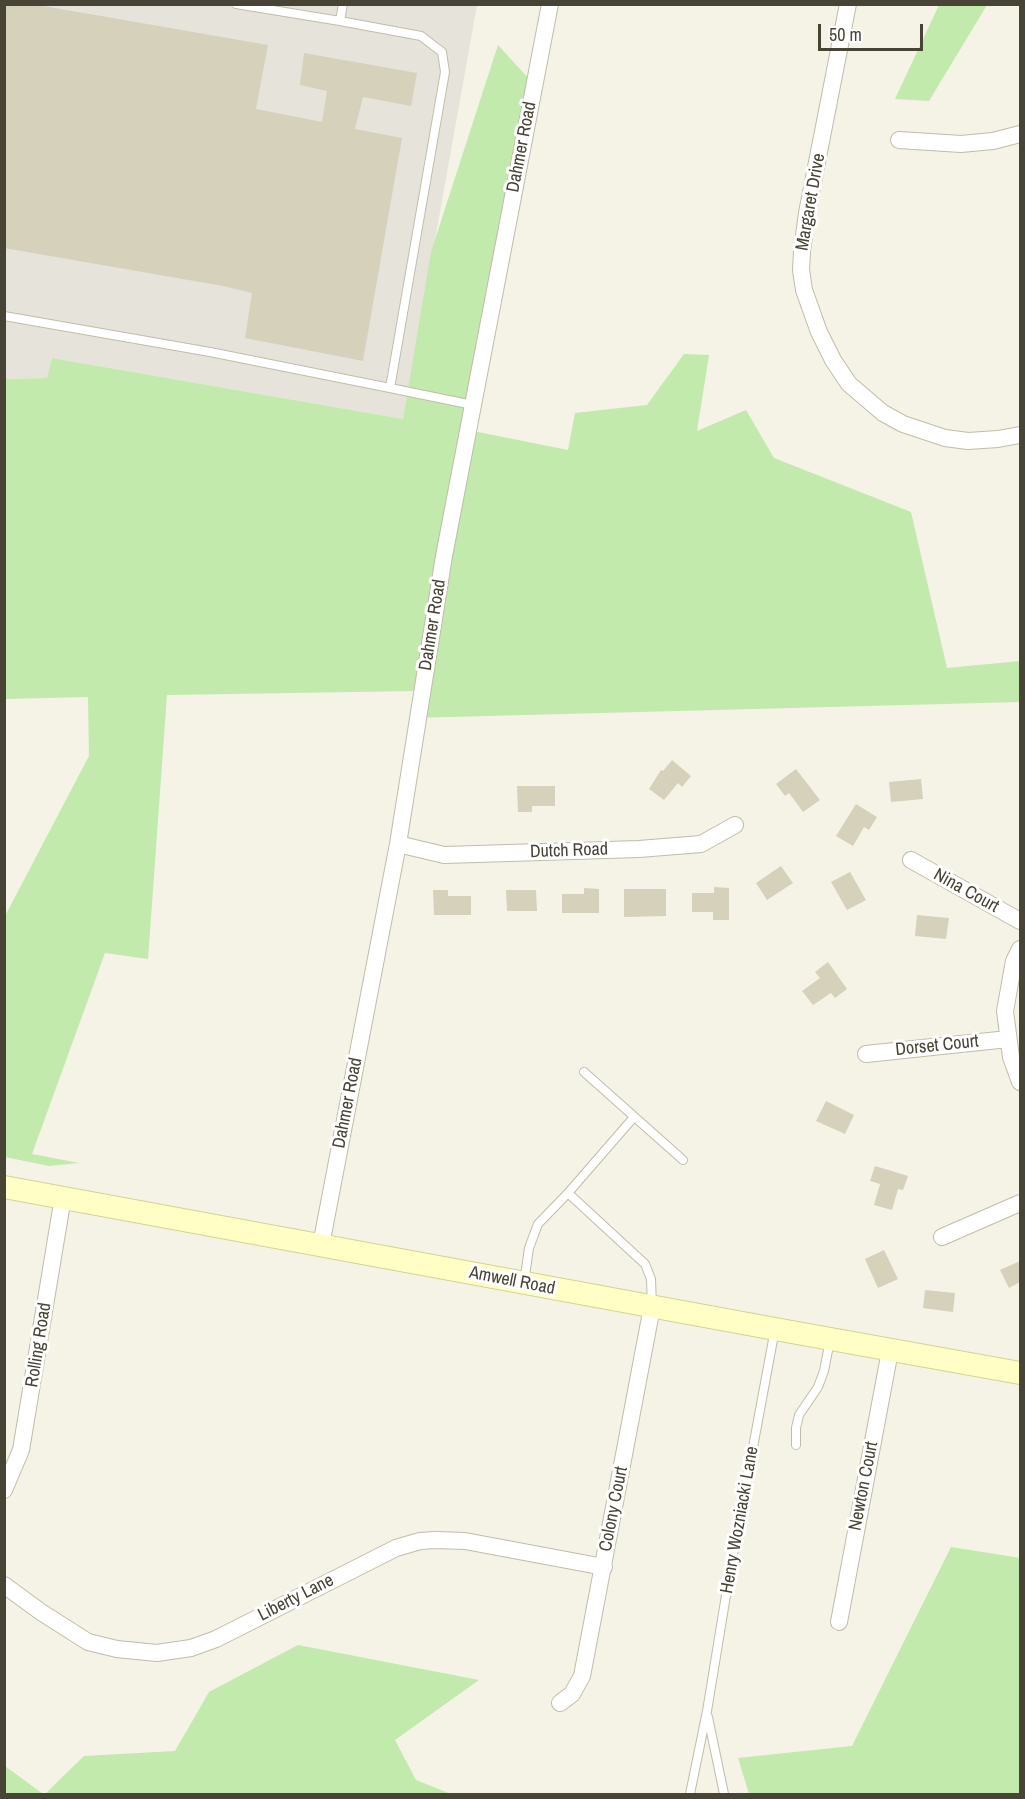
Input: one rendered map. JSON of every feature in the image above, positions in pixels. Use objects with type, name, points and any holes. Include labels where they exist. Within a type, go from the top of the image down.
[{"type":"main road","name":"Amwell Road","points":[[4,1187],[1020,1373]]},
{"type":"street","name":"Dahmer Road","points":[[321,1245],[398,844],[444,556],[550,4]]},
{"type":"street","name":"Margaret Drive","points":[[848,4],[807,213],[802,251],[801,270],[804,290],[819,333],[849,384],[883,413],[903,424],[945,438],[968,441],[1020,435]]},
{"type":"street","points":[[899,140],[961,144],[993,141],[1020,134]]},
{"type":"street","name":"Dutch Road","points":[[398,844],[444,855],[639,849],[701,844],[735,825]]},
{"type":"street","name":"Nina Court","points":[[911,860],[1020,921]]},
{"type":"street","points":[[1020,949],[1014,961],[1005,1011],[1011,1057],[1020,1082]]},
{"type":"street","name":"Dorset Court","points":[[866,1054],[1008,1039]]},
{"type":"street","name":"Rolling Road","points":[[4,1490],[21,1450],[63,1197]]},
{"type":"street","points":[[942,1238],[1020,1203]]},
{"type":"street","name":"Colony Court","points":[[560,1703],[572,1694],[582,1676],[652,1307]]},
{"type":"street","name":"Newton Court","points":[[838,1622],[890,1351]]},
{"type":"street","name":"Liberty Lane","points":[[4,1585],[88,1642],[117,1649],[157,1653],[191,1647],[216,1639],[396,1548],[420,1541],[465,1541],[604,1567]]},
{"type":"lane","points":[[236,4],[421,36],[441,52],[445,72],[390,388]]},
{"type":"lane","points":[[340,21],[343,4]]},
{"type":"lane","points":[[4,316],[210,352],[473,405]]},
{"type":"lane","points":[[584,1072],[683,1160]]},
{"type":"lane","points":[[524,1283],[529,1248],[537,1224],[568,1193],[634,1117]]},
{"type":"lane","points":[[568,1193],[645,1264],[651,1279],[652,1307]]},
{"type":"lane","name":"Henry Wozniacki Lane","points":[[690,1794],[775,1329]]},
{"type":"lane","points":[[796,1445],[799,1415],[818,1387],[831,1340]]},
{"type":"lane","points":[[707,1711],[724,1794]]},
{"type":"shaded area","points":[[4,5],[477,5],[403,419],[52,358],[47,378],[5,379]]},
{"type":"green space","points":[[939,5],[987,5],[929,101],[895,99]]},
{"type":"green space","points":[[498,45],[530,80],[463,429],[568,450],[575,413],[647,405],[684,354],[709,355],[697,431],[746,410],[774,458],[911,512],[947,668],[1020,661],[1020,702],[411,718],[416,691],[167,695],[148,959],[105,953],[32,1154],[79,1163],[49,1166],[5,1157],[5,916],[89,756],[88,697],[5,699],[4,379],[47,378],[52,358],[403,419],[431,252]]},
{"type":"green space","points":[[951,1547],[1020,1558],[1020,1794],[749,1794],[738,1758],[852,1746]]},
{"type":"green space","points":[[298,1645],[479,1680],[395,1740],[416,1780],[451,1794],[45,1794],[84,1756],[175,1751],[209,1692]]},
{"type":"green space","points":[[5,1766],[43,1794],[5,1794]]},
{"type":"building","points":[[4,4],[32,4],[268,45],[256,109],[322,122],[327,91],[300,85],[304,53],[417,73],[411,106],[363,97],[355,129],[402,138],[363,361],[245,338],[252,293],[4,248]]},
{"type":"building","points":[[672,760],[691,776],[682,787],[678,783],[664,800],[649,789],[661,770],[663,771]]},
{"type":"building","points":[[796,769],[820,800],[803,812],[789,793],[785,796],[776,784]]},
{"type":"building","points":[[921,779],[923,799],[891,802],[889,782]]},
{"type":"building","points":[[517,786],[555,786],[555,806],[532,806],[532,812],[518,812]]},
{"type":"building","points":[[856,804],[877,817],[869,830],[864,827],[853,846],[836,836]]},
{"type":"building","points":[[781,866],[793,883],[767,900],[756,883]]},
{"type":"building","points":[[850,872],[866,900],[847,910],[831,882]]},
{"type":"building","points":[[714,887],[729,888],[729,920],[713,920],[713,912],[692,912],[692,893],[714,893]]},
{"type":"building","points":[[584,888],[599,889],[599,913],[562,913],[562,894],[584,894]]},
{"type":"building","points":[[624,889],[666,889],[666,916],[624,917]]},
{"type":"building","points":[[433,890],[448,890],[448,896],[471,896],[471,915],[434,915]]},
{"type":"building","points":[[506,890],[536,890],[537,911],[507,911]]},
{"type":"building","points":[[917,915],[949,918],[946,939],[915,936]]},
{"type":"building","points":[[828,962],[847,989],[835,998],[831,993],[813,1005],[802,991],[820,978],[815,972]]},
{"type":"building","points":[[826,1101],[854,1115],[845,1134],[816,1121]]},
{"type":"building","points":[[875,1166],[908,1176],[903,1190],[898,1189],[892,1210],[874,1205],[880,1184],[870,1181]]},
{"type":"building","points":[[884,1250],[898,1279],[878,1288],[865,1259]]},
{"type":"building","points":[[1020,1261],[1020,1282],[1009,1288],[1000,1270]]},
{"type":"building","points":[[925,1290],[955,1293],[953,1312],[923,1308]]}]
